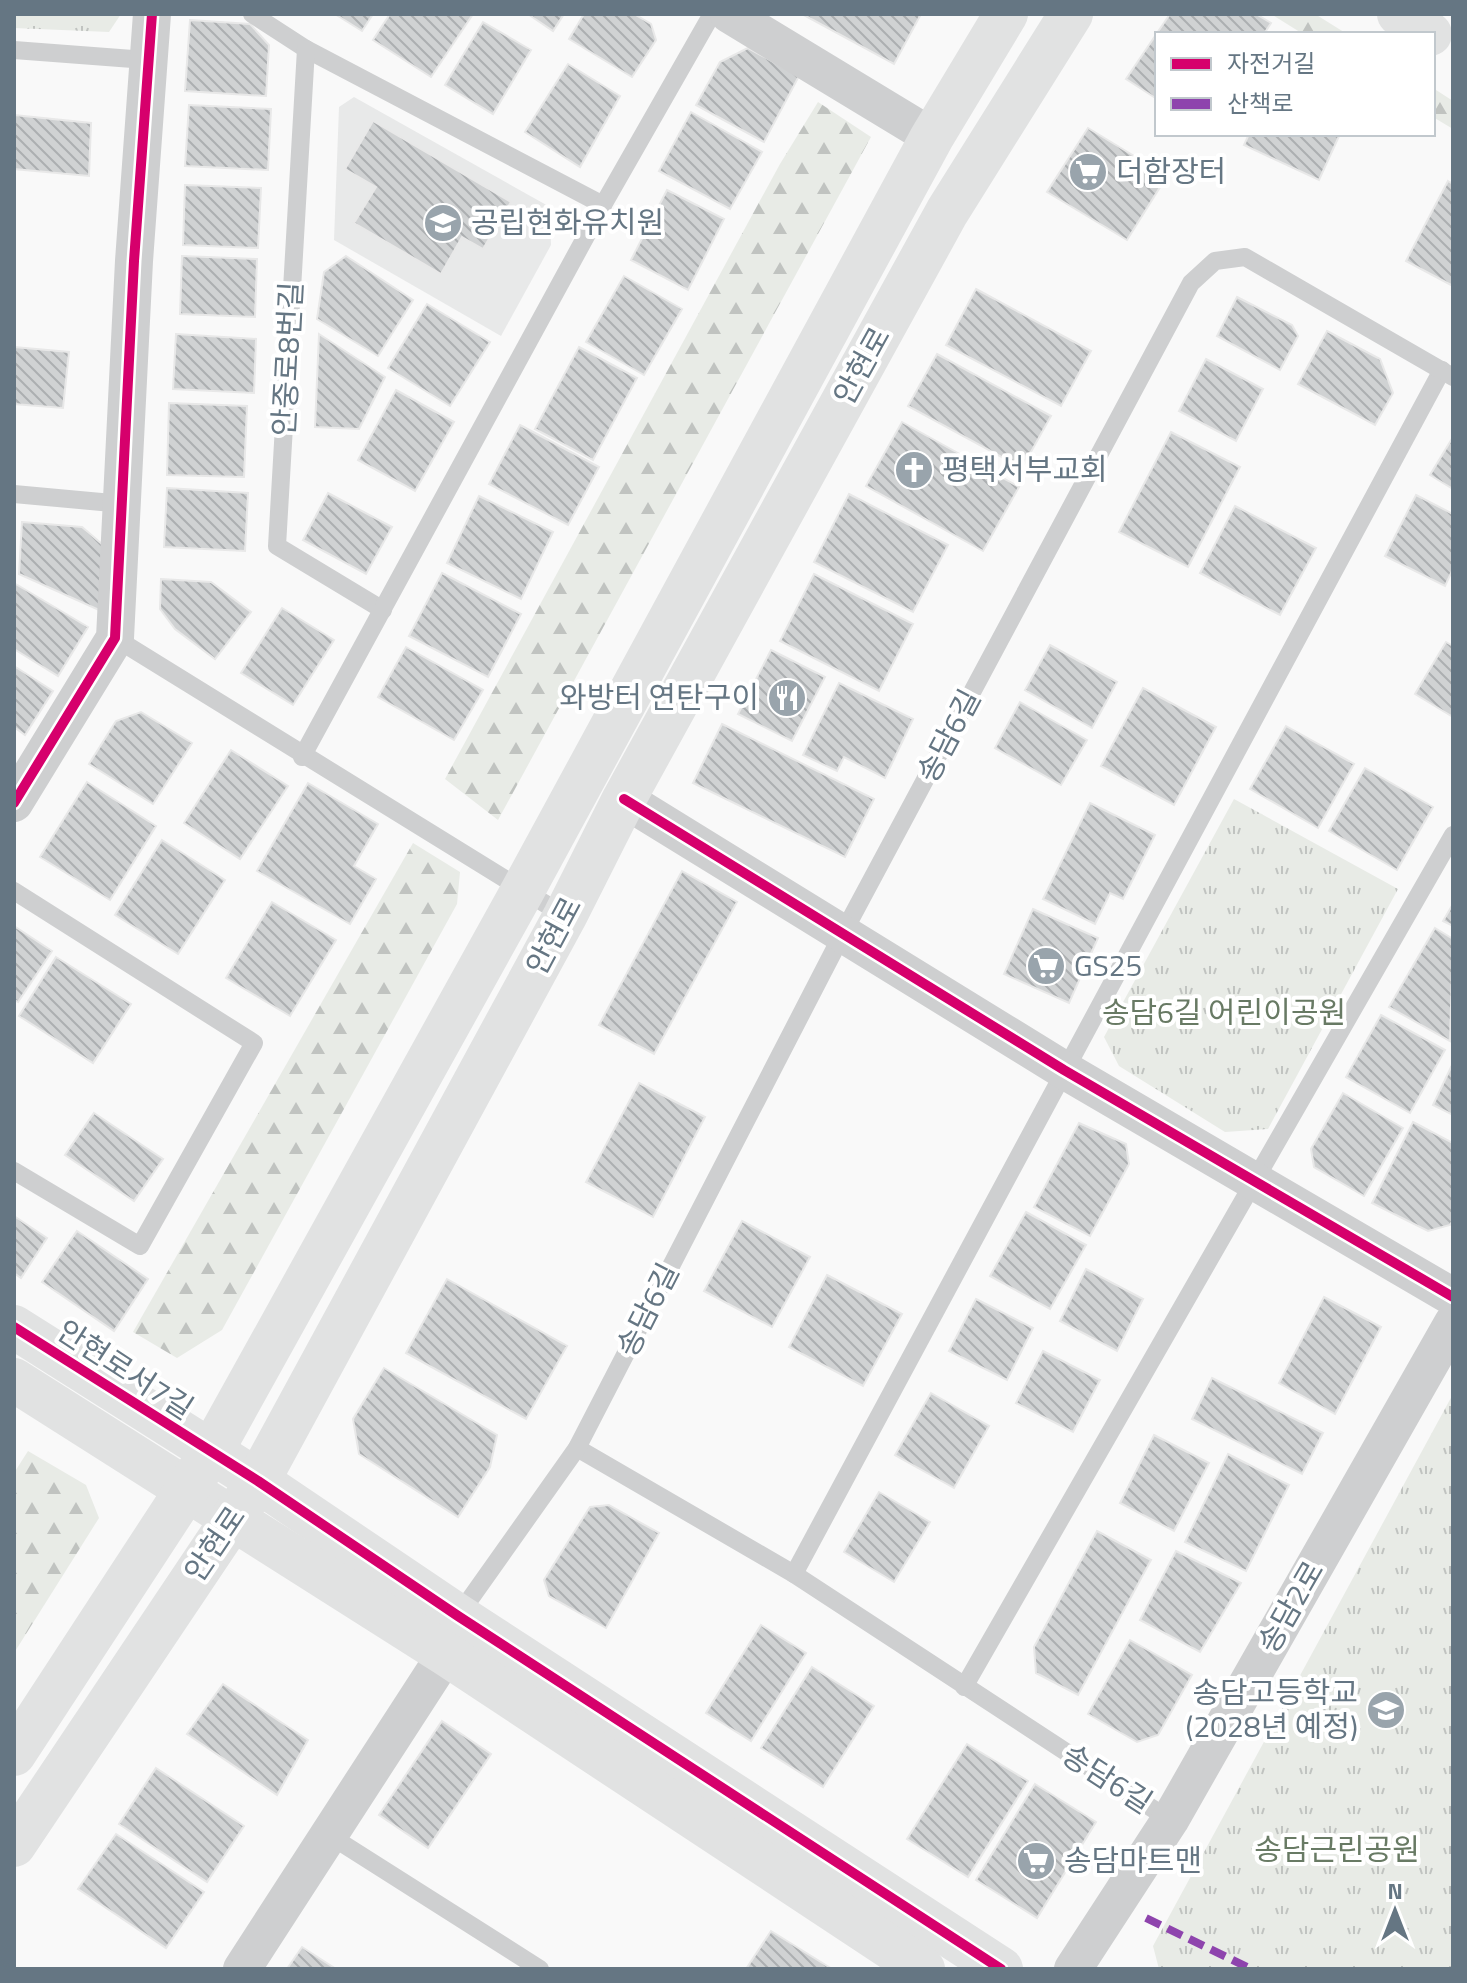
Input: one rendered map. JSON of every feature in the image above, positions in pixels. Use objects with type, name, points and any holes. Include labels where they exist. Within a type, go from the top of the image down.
[{"type":"main road","name":"안현로","points":[[14,1754],[210,1454],[523,890],[932,137],[1006,14]]},
{"type":"main road","name":"안현로","points":[[14,1845],[258,1481],[565,916],[624,799],[947,212],[1071,14]]},
{"type":"main road","points":[[1399,14],[1427,32]]},
{"type":"main road","points":[[1435,37],[1453,49]]},
{"type":"main road","name":"안현로서7길","points":[[14,1327],[210,1454],[258,1481],[452,1635]]},
{"type":"main road","points":[[14,1380],[184,1491],[231,1519],[452,1635],[1001,1969]]},
{"type":"main road","points":[[452,1635],[923,1969]]},
{"type":"street","points":[[14,803],[115,638],[146,60],[152,14]]},
{"type":"street","points":[[729,14],[932,137]]},
{"type":"street","points":[[624,799],[1064,1070],[1453,1297]]},
{"type":"street","name":"송담2로","points":[[1073,1969],[1170,1820],[1453,1323]]},
{"type":"street","points":[[242,1969],[452,1635]]},
{"type":"lane","points":[[252,14],[306,49],[603,205]]},
{"type":"lane","points":[[302,757],[603,205],[712,14]]},
{"type":"lane","name":"안중로8번길","points":[[306,49],[277,546],[383,610]]},
{"type":"lane","points":[[14,50],[146,60]]},
{"type":"lane","name":"송담6길","points":[[452,1635],[577,1448],[842,935],[1191,283],[1215,261],[1245,257],[1448,373],[1064,1070],[794,1574]]},
{"type":"lane","points":[[14,494],[123,504]]},
{"type":"lane","points":[[115,638],[302,757],[565,916]]},
{"type":"lane","points":[[964,1687],[1453,835]]},
{"type":"lane","points":[[14,891],[254,1043],[140,1246],[14,1171]]},
{"type":"lane","name":"송담6길","points":[[577,1448],[794,1574],[1170,1820]]},
{"type":"lane","points":[[329,1835],[530,1966]]},
{"type":"shaded area","name":"공립현화유치원","points":[[354,97],[550,207],[551,245],[501,336],[334,240],[339,107]]},
{"type":"green space","points":[[14,14],[121,14],[109,32],[14,28]]},
{"type":"green space","points":[[1271,14],[1315,14],[1344,32],[1300,32]]},
{"type":"green space","points":[[1435,89],[1453,101],[1453,129],[1435,118]]},
{"type":"green space","points":[[818,102],[871,137],[498,820],[445,779],[780,164]]},
{"type":"green space","name":"송담6길 어린이공원","points":[[1234,799],[1398,889],[1268,1129],[1225,1132],[1119,1066],[1104,1037]]},
{"type":"green space","points":[[413,843],[460,872],[457,904],[222,1330],[177,1358],[133,1332]]},
{"type":"green space","name":"송담근린공원","points":[[1453,1394],[1453,1969],[1159,1969],[1153,1946]]},
{"type":"green space","points":[[28,1451],[86,1485],[99,1518],[14,1653],[14,1473]]},
{"type":"building","points":[[335,14],[373,14],[362,31]]},
{"type":"building","points":[[390,14],[473,14],[431,77],[373,40]]},
{"type":"building","points":[[528,14],[564,14],[553,31]]},
{"type":"building","points":[[584,14],[634,14],[651,24],[656,40],[632,77],[569,39]]},
{"type":"building","points":[[802,14],[921,14],[894,64]]},
{"type":"building","points":[[1170,14],[1256,14],[1271,23],[1265,32],[1158,32]]},
{"type":"building","points":[[190,20],[250,24],[269,45],[266,96],[185,91]]},
{"type":"building","points":[[483,22],[531,50],[493,114],[445,85]]},
{"type":"building","points":[[1155,36],[1155,98],[1126,79]]},
{"type":"building","points":[[748,48],[799,76],[764,142],[696,105],[720,62]]},
{"type":"building","points":[[568,64],[620,96],[580,167],[525,132]]},
{"type":"building","points":[[189,105],[271,109],[268,170],[185,166]]},
{"type":"building","points":[[691,112],[762,152],[730,209],[659,171]]},
{"type":"building","points":[[14,115],[91,123],[89,176],[14,169]]},
{"type":"building","name":"공립현화유치원","points":[[373,121],[511,202],[483,249],[462,237],[441,274],[354,223],[376,187],[345,169]]},
{"type":"building","points":[[1088,128],[1167,176],[1127,240],[1047,192]]},
{"type":"building","points":[[1248,136],[1339,136],[1319,180],[1244,145]]},
{"type":"building","points":[[1448,181],[1453,184],[1453,286],[1406,261]]},
{"type":"building","points":[[185,185],[261,188],[258,248],[183,245]]},
{"type":"building","points":[[667,190],[724,219],[688,290],[631,260]]},
{"type":"building","points":[[182,256],[257,259],[255,317],[180,314]]},
{"type":"building","points":[[346,256],[413,300],[378,356],[317,319],[324,272]]},
{"type":"building","points":[[624,276],[682,309],[644,375],[586,342]]},
{"type":"building","points":[[976,289],[1091,351],[1061,406],[946,345]]},
{"type":"building","points":[[1237,297],[1292,325],[1298,336],[1280,370],[1217,336]]},
{"type":"building","points":[[427,304],[490,342],[450,406],[388,368]]},
{"type":"building","points":[[1327,331],[1380,359],[1393,393],[1375,425],[1298,384]]},
{"type":"building","points":[[176,334],[256,339],[254,393],[173,389]]},
{"type":"building","points":[[319,334],[385,377],[359,429],[315,427]]},
{"type":"building","points":[[14,347],[69,352],[63,408],[14,404]]},
{"type":"building","points":[[579,347],[637,378],[593,460],[535,429]]},
{"type":"building","points":[[937,354],[1051,416],[1022,468],[908,406]]},
{"type":"building","points":[[1206,359],[1263,389],[1236,441],[1179,411]]},
{"type":"building","points":[[396,390],[454,422],[415,491],[358,460]]},
{"type":"building","points":[[169,403],[247,406],[244,477],[167,475]]},
{"type":"building","points":[[902,422],[1019,487],[983,551],[866,486]]},
{"type":"building","points":[[520,425],[599,467],[568,525],[489,484]]},
{"type":"building","points":[[1171,432],[1240,467],[1188,567],[1119,532]]},
{"type":"building","points":[[1453,437],[1453,489],[1430,475]]},
{"type":"building","points":[[167,488],[248,493],[245,551],[164,547]]},
{"type":"building","points":[[328,493],[392,527],[366,574],[303,540]]},
{"type":"building","points":[[849,494],[948,545],[913,612],[814,562]]},
{"type":"building","points":[[1416,495],[1453,514],[1453,569],[1445,586],[1385,556]]},
{"type":"building","points":[[479,496],[553,532],[521,599],[447,563]]},
{"type":"building","points":[[1235,506],[1316,548],[1280,615],[1200,573]]},
{"type":"building","points":[[22,522],[82,527],[103,545],[99,610],[19,574]]},
{"type":"building","points":[[442,573],[521,614],[488,677],[409,636]]},
{"type":"building","points":[[814,574],[913,624],[879,691],[780,641]]},
{"type":"building","points":[[161,579],[211,582],[251,612],[215,659],[175,629],[160,609]]},
{"type":"building","points":[[14,583],[88,627],[58,676],[14,649]]},
{"type":"building","points":[[282,608],[334,640],[293,705],[241,673]]},
{"type":"building","points":[[1446,642],[1453,646],[1453,717],[1415,694]]},
{"type":"building","points":[[1050,645],[1117,682],[1092,728],[1025,690]]},
{"type":"building","points":[[406,647],[483,690],[454,740],[378,697]]},
{"type":"building","points":[[771,650],[825,677],[792,741],[738,714]]},
{"type":"building","points":[[14,666],[53,691],[25,735],[14,727]]},
{"type":"building","points":[[839,683],[913,719],[885,778],[844,757],[837,771],[803,755]]},
{"type":"building","points":[[1143,688],[1216,727],[1174,805],[1101,766]]},
{"type":"building","points":[[1020,702],[1087,740],[1061,785],[995,748]]},
{"type":"building","points":[[141,712],[192,743],[153,804],[89,764],[116,721]]},
{"type":"building","points":[[722,724],[874,799],[845,857],[693,783]]},
{"type":"building","points":[[1286,726],[1354,764],[1318,828],[1250,789]]},
{"type":"building","points":[[231,750],[288,786],[240,859],[184,823]]},
{"type":"building","points":[[1365,768],[1433,807],[1397,870],[1329,831]]},
{"type":"building","points":[[87,782],[156,826],[110,900],[40,857]]},
{"type":"building","points":[[308,783],[378,824],[354,866],[376,879],[350,924],[257,871]]},
{"type":"building","points":[[1090,803],[1155,835],[1123,899],[1110,893],[1095,924],[1043,899]]},
{"type":"building","points":[[162,840],[225,880],[178,954],[115,915]]},
{"type":"building","points":[[682,871],[737,902],[654,1054],[599,1025]]},
{"type":"building","points":[[272,902],[336,940],[290,1016],[226,978]]},
{"type":"building","points":[[1453,904],[1453,926],[1443,921]]},
{"type":"building","points":[[1033,909],[1098,938],[1069,1003],[1004,974]]},
{"type":"building","points":[[14,926],[52,951],[18,1002],[14,1000]]},
{"type":"building","points":[[1435,928],[1453,939],[1450,1041],[1389,1007]]},
{"type":"building","points":[[56,957],[131,1004],[93,1063],[19,1016]]},
{"type":"building","points":[[1381,1015],[1445,1050],[1410,1113],[1346,1077]]},
{"type":"building","points":[[1453,1063],[1453,1115],[1433,1105]]},
{"type":"building","points":[[639,1083],[705,1117],[653,1217],[586,1182]]},
{"type":"building","points":[[1343,1093],[1403,1128],[1364,1196],[1314,1167],[1311,1149]]},
{"type":"building","points":[[94,1113],[163,1159],[134,1201],[65,1155]]},
{"type":"building","points":[[1413,1122],[1453,1143],[1453,1220],[1450,1225],[1428,1231],[1372,1203]]},
{"type":"building","points":[[1079,1123],[1126,1144],[1129,1164],[1090,1236],[1034,1207]]},
{"type":"building","points":[[1026,1212],[1086,1245],[1050,1309],[990,1276]]},
{"type":"building","points":[[14,1216],[47,1238],[21,1278],[14,1273]]},
{"type":"building","points":[[742,1221],[810,1257],[772,1327],[704,1291]]},
{"type":"building","points":[[77,1231],[148,1279],[114,1331],[42,1282]]},
{"type":"building","points":[[1086,1269],[1143,1299],[1117,1351],[1060,1321]]},
{"type":"building","points":[[827,1275],[902,1314],[863,1386],[789,1347]]},
{"type":"building","points":[[447,1279],[567,1346],[526,1419],[406,1353]]},
{"type":"building","points":[[1324,1297],[1381,1327],[1335,1414],[1279,1383]]},
{"type":"building","points":[[976,1299],[1033,1328],[1007,1380],[949,1351]]},
{"type":"building","points":[[1043,1351],[1100,1380],[1073,1432],[1016,1403]]},
{"type":"building","points":[[384,1368],[497,1435],[490,1467],[458,1517],[359,1454],[353,1419]]},
{"type":"building","points":[[1212,1378],[1323,1433],[1302,1474],[1192,1419]]},
{"type":"building","points":[[931,1393],[989,1426],[954,1488],[895,1455]]},
{"type":"building","points":[[1154,1435],[1209,1463],[1174,1531],[1120,1503]]},
{"type":"building","points":[[1228,1454],[1289,1485],[1246,1571],[1185,1542]]},
{"type":"building","points":[[879,1492],[930,1522],[894,1582],[844,1552]]},
{"type":"building","points":[[609,1505],[659,1533],[606,1628],[549,1596],[544,1580],[590,1507]]},
{"type":"building","points":[[1097,1531],[1151,1560],[1078,1695],[1036,1673],[1034,1647]]},
{"type":"building","points":[[1176,1551],[1241,1583],[1200,1652],[1140,1620]]},
{"type":"building","points":[[761,1625],[806,1653],[751,1741],[706,1713]]},
{"type":"building","points":[[1130,1640],[1192,1675],[1158,1735],[1137,1742],[1088,1714]]},
{"type":"building","points":[[812,1667],[874,1706],[823,1787],[761,1748]]},
{"type":"building","points":[[223,1684],[308,1740],[277,1795],[187,1734]]},
{"type":"building","points":[[442,1721],[491,1754],[428,1848],[379,1815]]},
{"type":"building","points":[[967,1744],[1028,1781],[968,1877],[907,1839]]},
{"type":"building","points":[[156,1768],[244,1826],[207,1882],[119,1824]]},
{"type":"building","points":[[1035,1784],[1096,1822],[1037,1918],[976,1880]]},
{"type":"building","points":[[116,1834],[204,1892],[166,1948],[78,1889]]},
{"type":"building","points":[[771,1931],[832,1969],[746,1969]]},
{"type":"building","points":[[302,1947],[336,1969],[287,1969]]},
{"type":"marked path","points":[[1146,1918],[1251,1969]]},
{"type":"cycle path","points":[[14,803],[115,638],[134,261],[152,14]]},
{"type":"cycle path","points":[[624,799],[1064,1070],[1453,1297]]},
{"type":"cycle path","points":[[14,1327],[258,1481],[458,1616],[1001,1969]]},
{"type":"place","name":"더함장터","points":[[1088,172]]},
{"type":"place","name":"공립현화유치원","points":[[443,223]]},
{"type":"place","name":"평택서부교회","points":[[914,470]]},
{"type":"place","name":"와방터 연탄구이","points":[[787,698]]},
{"type":"place","name":"GS25","points":[[1046,966]]},
{"type":"place","name":"송담고등학교 (2028년 예정)","points":[[1386,1710]]},
{"type":"place","name":"송담마트맨","points":[[1036,1861]]}]
